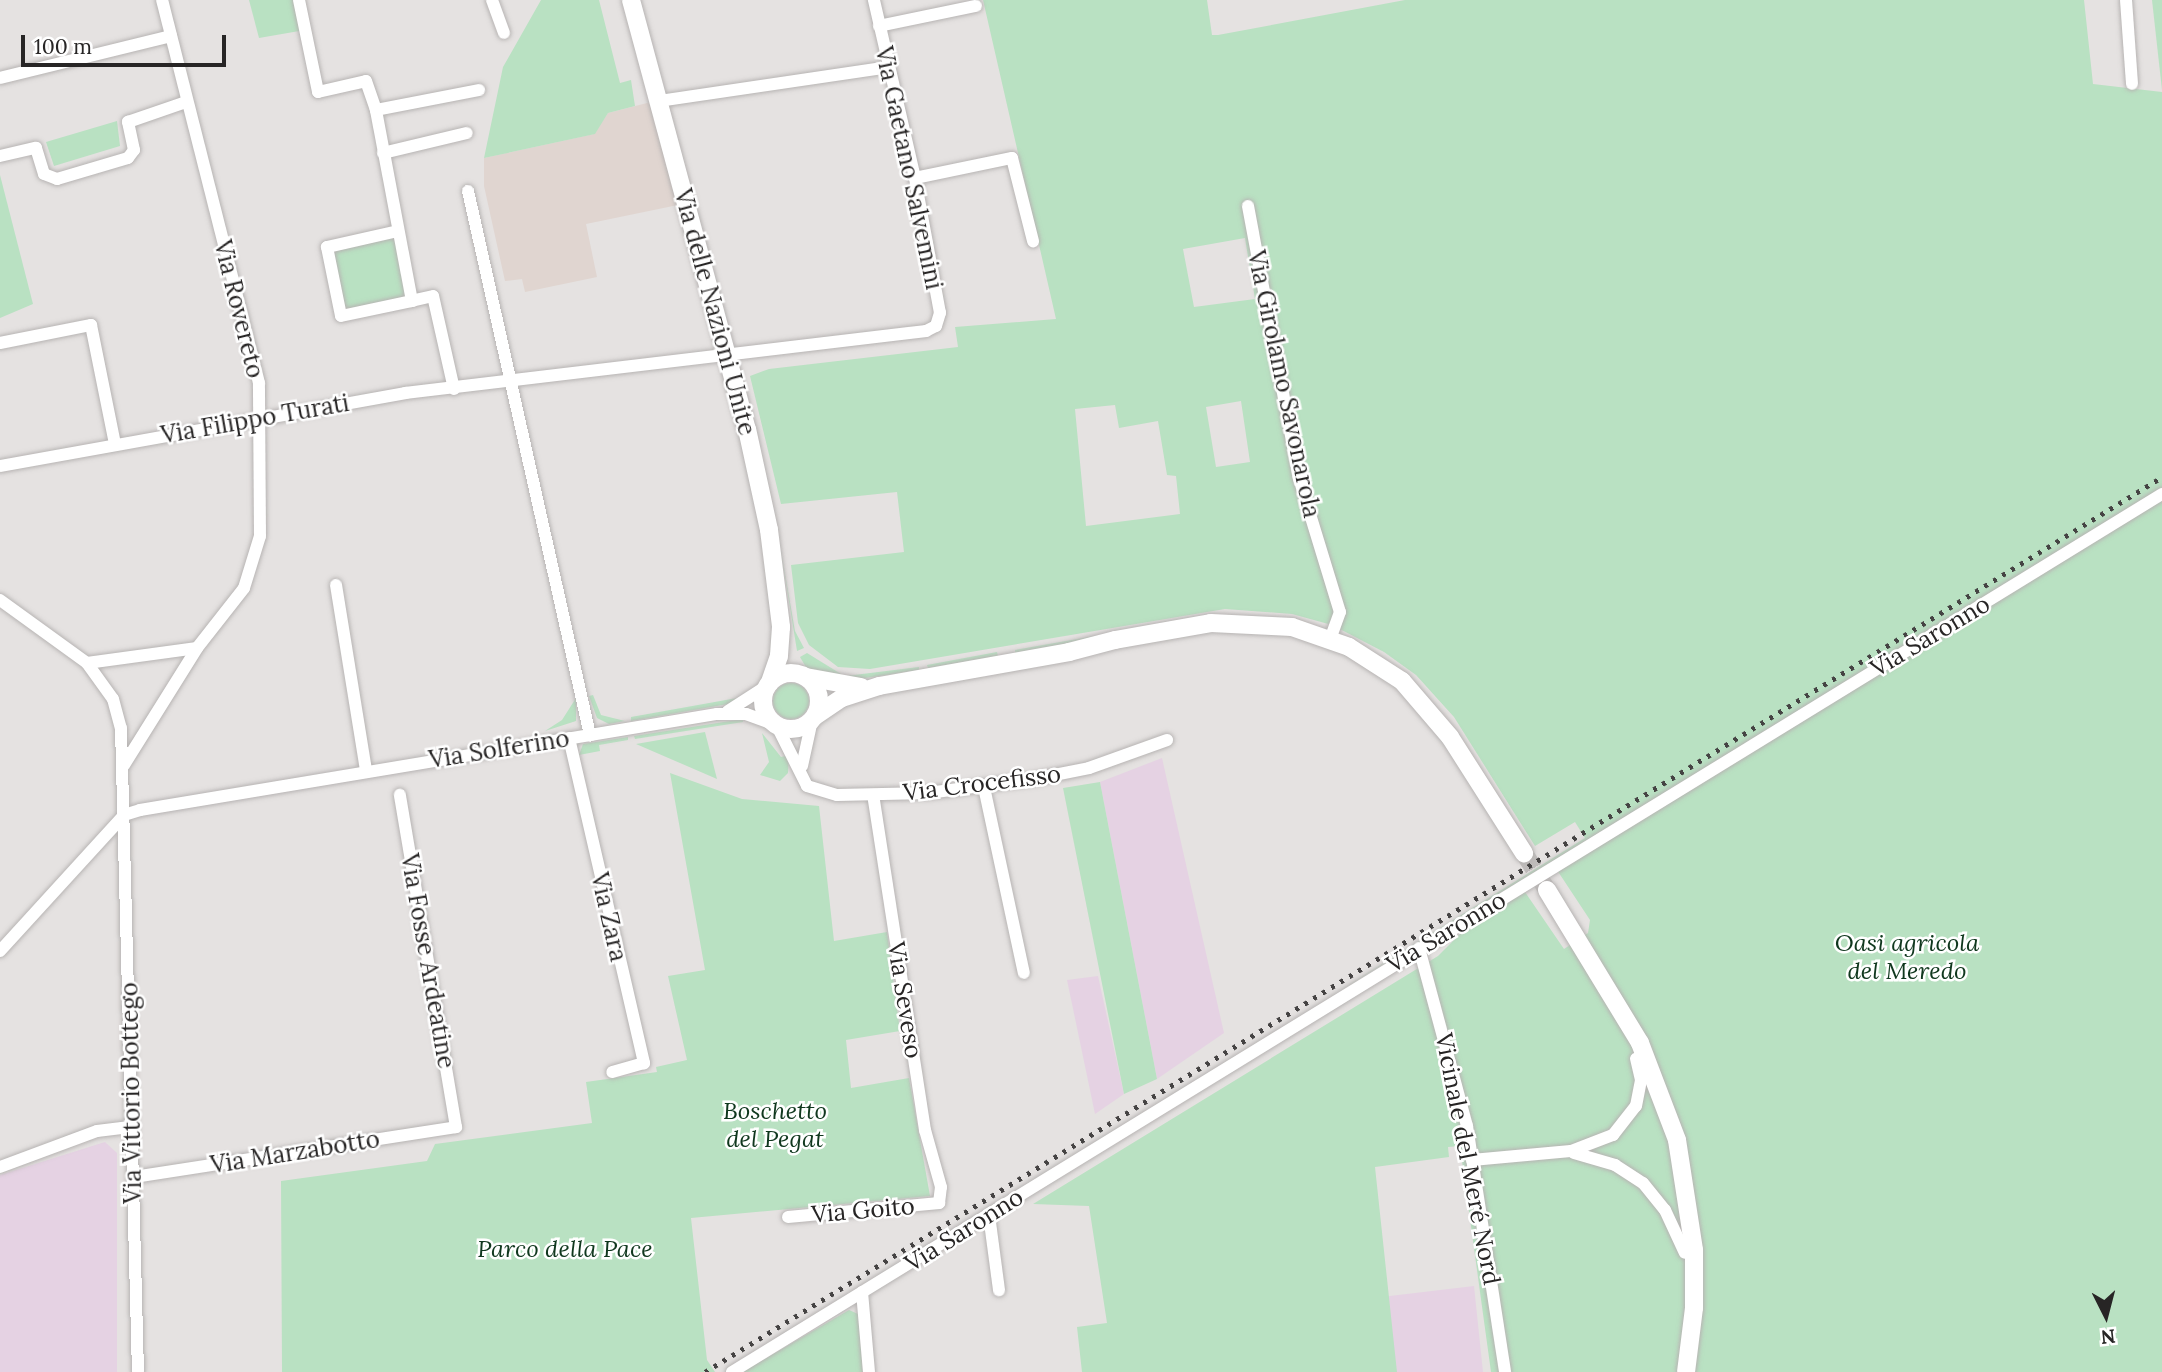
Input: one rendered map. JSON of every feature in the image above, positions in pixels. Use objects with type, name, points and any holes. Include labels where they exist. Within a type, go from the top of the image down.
[{"type":"street","name":"Via Rovereto","points":[[124,765],[197,648],[244,588],[254,567],[260,536],[259,383],[162,0]]},
{"type":"street","points":[[299,0],[318,92],[366,81],[376,110],[412,301]]},
{"type":"street","points":[[492,0],[504,33]]},
{"type":"street","name":"Via delle Nazioni Unite","points":[[631,0],[769,530],[781,627]]},
{"type":"street","name":"Via Gaetano Salvemini","points":[[873,0],[915,178],[940,313],[936,326],[926,331]]},
{"type":"street","points":[[2126,0],[2132,84]]},
{"type":"street","points":[[879,26],[976,6]]},
{"type":"street","points":[[0,78],[171,36]]},
{"type":"street","points":[[659,101],[888,67]]},
{"type":"street","points":[[376,110],[479,90]]},
{"type":"street","points":[[0,156],[36,148],[44,174],[57,179],[128,158],[134,150],[128,122],[186,102]]},
{"type":"street","points":[[383,153],[467,133]]},
{"type":"street","points":[[915,178],[1012,158],[1033,241]]},
{"type":"street","name":"Via Solferino","points":[[124,815],[366,771],[590,735],[468,191]]},
{"type":"street","name":"Via Girolamo Savonarola","points":[[1248,206],[1299,478],[1340,612],[1330,639]]},
{"type":"street","points":[[398,231],[327,247],[341,316],[433,296],[454,389]]},
{"type":"street","points":[[0,343],[91,325],[114,444]]},
{"type":"street","name":"Via Filippo Turati","points":[[0,466],[260,417],[454,389],[726,358],[926,331]]},
{"type":"street","name":"Via Saronno","points":[[732,1372],[2162,494]]},
{"type":"street","points":[[336,585],[366,771]]},
{"type":"street","points":[[0,600],[87,663],[113,699],[124,765],[124,815],[0,951]]},
{"type":"street","points":[[590,735],[717,714],[746,713],[776,725],[798,729],[842,698],[879,686],[1069,652],[1177,628],[1240,621],[1292,627],[1330,639],[1372,659],[1428,707],[1520,856],[1428,722],[1394,688],[1350,658],[1284,636],[1237,632],[1069,652]]},
{"type":"street","points":[[781,627],[804,676],[819,697],[804,743],[801,774]]},
{"type":"street","points":[[776,725],[763,705],[779,656],[781,627]]},
{"type":"street","points":[[87,663],[197,648]]},
{"type":"street","points":[[717,714],[744,704],[768,684],[787,673],[841,686],[879,686]]},
{"type":"street","name":"Via Crocefisso","points":[[776,725],[807,786],[819,793],[873,796],[984,787],[1089,768],[1167,740]]},
{"type":"street","name":"Via Zara","points":[[569,738],[644,1063],[612,1072]]},
{"type":"street","points":[[984,787],[1024,973]]},
{"type":"street","name":"Via Fosse Ardeatine","points":[[400,795],[456,1127]]},
{"type":"street","name":"Via Seveso","points":[[873,796],[925,1130],[942,1187],[939,1203]]},
{"type":"street","name":"Via Vittorio Bottego","points":[[124,815],[138,1372]]},
{"type":"street","points":[[1676,1372],[1685,1254],[1672,1160],[1636,1059],[1543,893],[1640,1043],[1677,1140],[1695,1250],[1694,1308],[1686,1372]]},
{"type":"street","name":"Vicinale del Meré Nord","points":[[1419,948],[1449,1048],[1472,1160],[1505,1372]]},
{"type":"street","points":[[1472,1160],[1560,1152],[1593,1145],[1627,1123],[1640,1089],[1636,1059]]},
{"type":"street","points":[[0,1167],[97,1131],[132,1127]]},
{"type":"street","name":"Via Marzabotto","points":[[134,1177],[456,1127]]},
{"type":"street","points":[[1560,1152],[1599,1158],[1637,1178],[1665,1210],[1685,1254]]},
{"type":"street","name":"Via Goito","points":[[788,1216],[939,1203]]},
{"type":"street","points":[[989,1215],[999,1290]]},
{"type":"street","points":[[862,1292],[869,1372]]},
{"type":"shaded area","points":[[651,102],[678,205],[586,224],[597,277],[525,292],[522,279],[505,281],[484,186],[484,158],[594,134],[608,113]]},
{"type":"shaded area","points":[[1162,758],[1224,1033],[1157,1079],[1100,782]]},
{"type":"shaded area","points":[[1098,976],[1124,1094],[1095,1114],[1067,980]]},
{"type":"shaded area","points":[[105,1142],[117,1153],[117,1372],[0,1372],[0,1175]]},
{"type":"shaded area","points":[[1474,1286],[1483,1372],[1365,1372],[1356,1300]]},
{"type":"green space","points":[[249,0],[299,0],[305,30],[259,38]]},
{"type":"green space","points":[[541,0],[599,0],[620,83],[631,80],[635,106],[608,113],[595,134],[484,158],[503,67]]},
{"type":"green space","name":"Oasi agricola del Meredo","points":[[983,0],[1207,0],[1212,35],[1218,35],[1405,0],[2084,0],[2093,84],[2162,92],[2162,1372],[1491,1372],[1460,1146],[1448,1147],[1449,1157],[1375,1167],[1397,1372],[1082,1372],[1077,1327],[1107,1323],[1089,1206],[1033,1204],[1438,956],[1469,925],[1525,892],[1564,949],[1588,933],[1590,920],[1557,870],[1586,841],[1337,992],[1585,838],[1575,822],[1535,846],[1454,717],[1416,675],[1384,652],[1332,625],[1292,614],[1225,609],[870,669],[838,667],[809,645],[798,623],[791,565],[904,552],[897,492],[781,504],[750,376],[769,369],[958,347],[955,327],[1056,319]],"holes":[[[1245,238],[1255,299],[1194,307],[1183,249]],[[1241,401],[1250,462],[1216,467],[1206,407]],[[1115,405],[1119,428],[1158,421],[1167,475],[1176,476],[1180,514],[1086,526],[1075,409]]]},
{"type":"green space","points":[[2152,0],[2162,0],[2162,90]]},
{"type":"green space","points":[[117,121],[120,146],[54,166],[46,142]]},
{"type":"green space","points":[[0,175],[33,304],[0,318]]},
{"type":"green space","points":[[398,231],[412,301],[341,316],[327,247]]},
{"type":"green space","points":[[780,545],[795,631],[804,648],[797,651]]},
{"type":"green space","points":[[1186,620],[1187,622],[1015,653],[1015,650]]},
{"type":"green space","points":[[997,652],[998,656],[928,668],[927,665]]},
{"type":"green space","points":[[807,653],[841,674],[839,681],[807,669],[800,657]]},
{"type":"green space","points":[[919,667],[919,670],[845,681],[846,676]]},
{"type":"green space","points":[[791,683],[804,688],[809,701],[804,714],[791,719],[778,714],[773,701],[778,688]]},
{"type":"green space","points":[[593,695],[601,715],[625,721],[609,724],[597,718],[589,696]]},
{"type":"green space","points":[[576,698],[576,721],[545,731],[562,720]]},
{"type":"green space","points":[[737,698],[728,704],[631,721],[631,717]]},
{"type":"green space","points":[[743,719],[743,722],[635,739],[634,736]]},
{"type":"green space","points":[[705,732],[717,779],[636,744]]},
{"type":"green space","points":[[762,733],[781,757],[789,755],[788,773],[780,781],[760,775],[769,762]]},
{"type":"green space","points":[[628,737],[628,740],[599,745],[600,751],[579,755],[583,744]]},
{"type":"green space","points":[[670,773],[742,799],[819,806],[834,941],[887,932],[900,1031],[846,1040],[851,1088],[909,1078],[930,1196],[691,1218],[707,1360],[715,1372],[282,1372],[281,1181],[427,1161],[435,1144],[592,1123],[586,1082],[657,1072],[656,1067],[687,1060],[668,976],[705,970]]},
{"type":"green space","points":[[1100,782],[1157,1079],[1124,1094],[1063,788]]},
{"type":"green space","points":[[849,1310],[858,1314],[863,1372],[742,1372]]},
{"type":"tunnel","points":[[1524,853],[1547,890]]},
{"type":"railway","points":[[705,1372],[2162,477]]},
{"type":"park label","name":"Boschetto del Pegat","points":[[775,1125]]},
{"type":"park label","name":"Parco della Pace","points":[[565,1249]]}]
